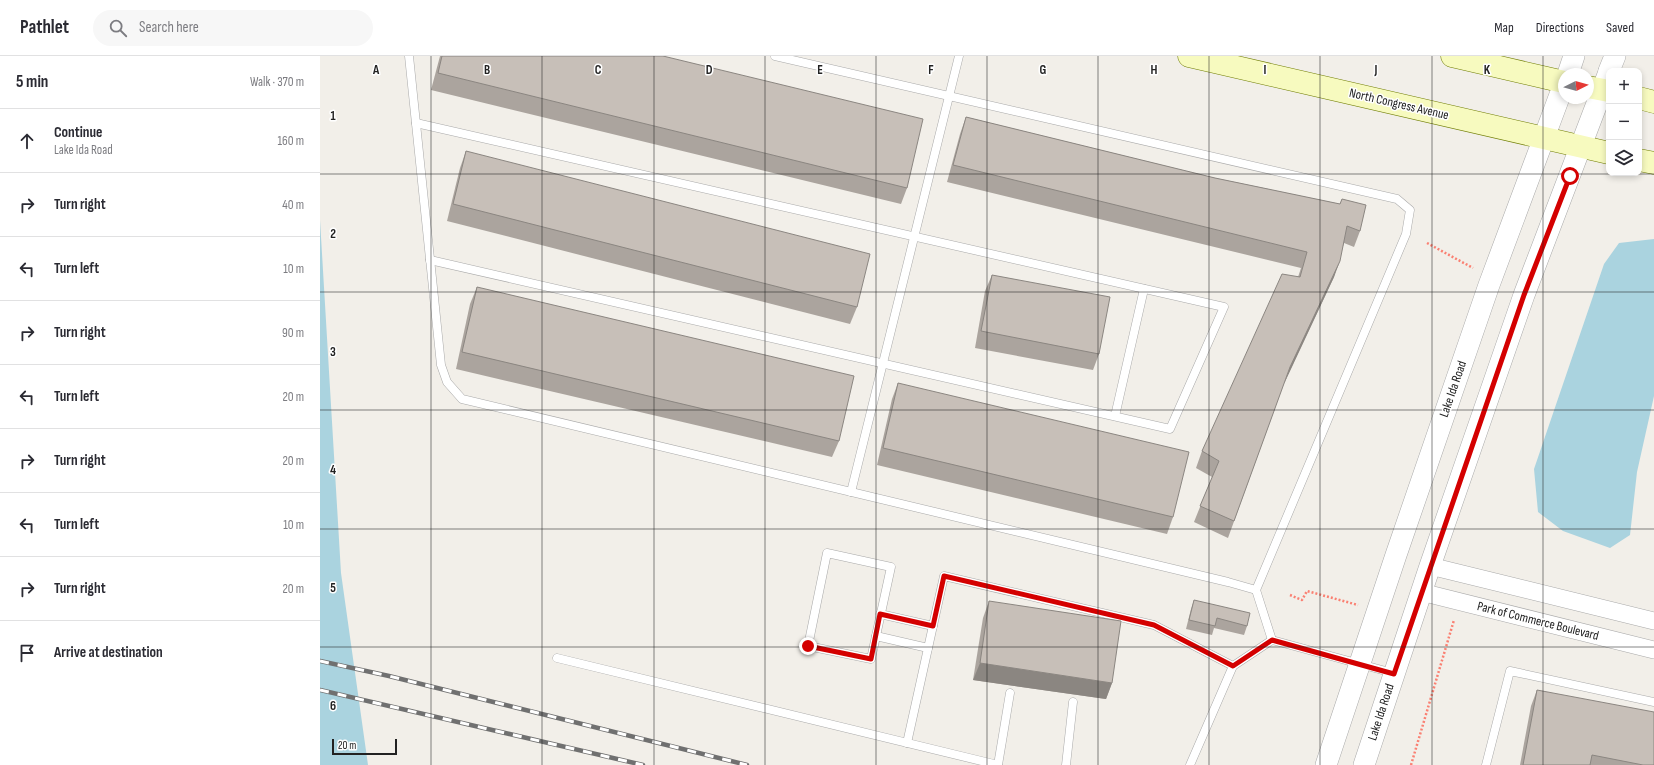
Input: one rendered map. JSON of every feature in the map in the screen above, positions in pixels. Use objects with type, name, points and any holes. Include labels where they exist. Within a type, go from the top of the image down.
[{"type":"main road","name":"North Congress Avenue","points":[[1189,56],[1606,152]]},
{"type":"main road","points":[[1452,56],[1558,82]]},
{"type":"main road","points":[[1642,99],[1654,102]]},
{"type":"main road","points":[[1642,161],[1654,163]]},
{"type":"street","points":[[1570,68],[1574,56]]},
{"type":"street","name":"Lake Ida Road","points":[[1364,765],[1421,592],[1522,303],[1581,146],[1603,82],[1615,56]]},
{"type":"street","name":"Lake Ida Road","points":[[1326,765],[1359,664],[1489,285],[1558,100]]},
{"type":"street","name":"Park of Commerce Boulevard","points":[[1430,566],[1654,621]]},
{"type":"street","name":"Park of Commerce Boulevard","points":[[1421,592],[1654,650]]},
{"type":"lane","points":[[409,56],[441,365],[447,382],[462,399],[1228,582],[1256,590]]},
{"type":"lane","points":[[775,56],[1397,199],[1410,210],[1406,234],[1256,590],[1272,640]]},
{"type":"lane","points":[[851,492],[959,56]]},
{"type":"lane","points":[[416,123],[1224,307],[1170,429],[430,260]]},
{"type":"lane","points":[[1115,416],[1144,289]]},
{"type":"lane","points":[[828,553],[890,566],[880,614],[871,659],[808,646],[828,553]]},
{"type":"lane","points":[[907,742],[944,576],[1154,625],[1233,666]]},
{"type":"lane","points":[[880,614],[933,626]]},
{"type":"lane","points":[[876,636],[928,648]]},
{"type":"lane","points":[[1190,765],[1233,666],[1272,640],[1394,674]]},
{"type":"lane","points":[[557,658],[998,765],[1010,693]]},
{"type":"lane","points":[[1486,765],[1510,671],[1654,702]]},
{"type":"lane","points":[[1066,765],[1073,702]]},
{"type":"path","points":[[1427,243],[1476,269]]},
{"type":"path","points":[[1290,595],[1302,600],[1307,591],[1359,605]]},
{"type":"path","points":[[1411,765],[1459,602]]},
{"type":"water","points":[[320,220],[341,573],[368,765],[320,765]]},
{"type":"water","points":[[1654,239],[1654,396],[1637,472],[1630,535],[1610,548],[1563,531],[1538,512],[1534,469],[1604,264],[1619,243]]},
{"type":"building","points":[[442,56],[663,56],[923,119],[907,188],[438,73]]},
{"type":"building","points":[[966,117],[1215,178],[1340,204],[1342,199],[1366,205],[1360,231],[1347,226],[1340,261],[1290,367],[1234,521],[1200,506],[1219,461],[1202,451],[1282,274],[1300,277],[1307,252],[953,165]]},
{"type":"building","points":[[466,151],[870,254],[857,307],[453,204]]},
{"type":"building","points":[[992,275],[1110,297],[1099,354],[981,331]]},
{"type":"building","points":[[477,287],[854,376],[839,441],[462,352]]},
{"type":"building","points":[[898,383],[1189,452],[1173,517],[883,448]]},
{"type":"building","points":[[1194,600],[1250,613],[1247,626],[1217,618],[1215,626],[1189,620]]},
{"type":"building","points":[[989,601],[1121,621],[1112,683],[980,663]]},
{"type":"building","points":[[1537,690],[1654,712],[1654,765],[1643,765],[1592,755],[1590,765],[1523,765]]},
{"type":"railway","points":[[320,661],[389,676],[747,765]]},
{"type":"railway","points":[[320,690],[643,765]]},
{"type":"route","points":[[808,646],[871,659],[880,614],[933,626],[944,576],[1154,625],[1233,666],[1272,640],[1394,674],[1524,295],[1570,176]]}]
